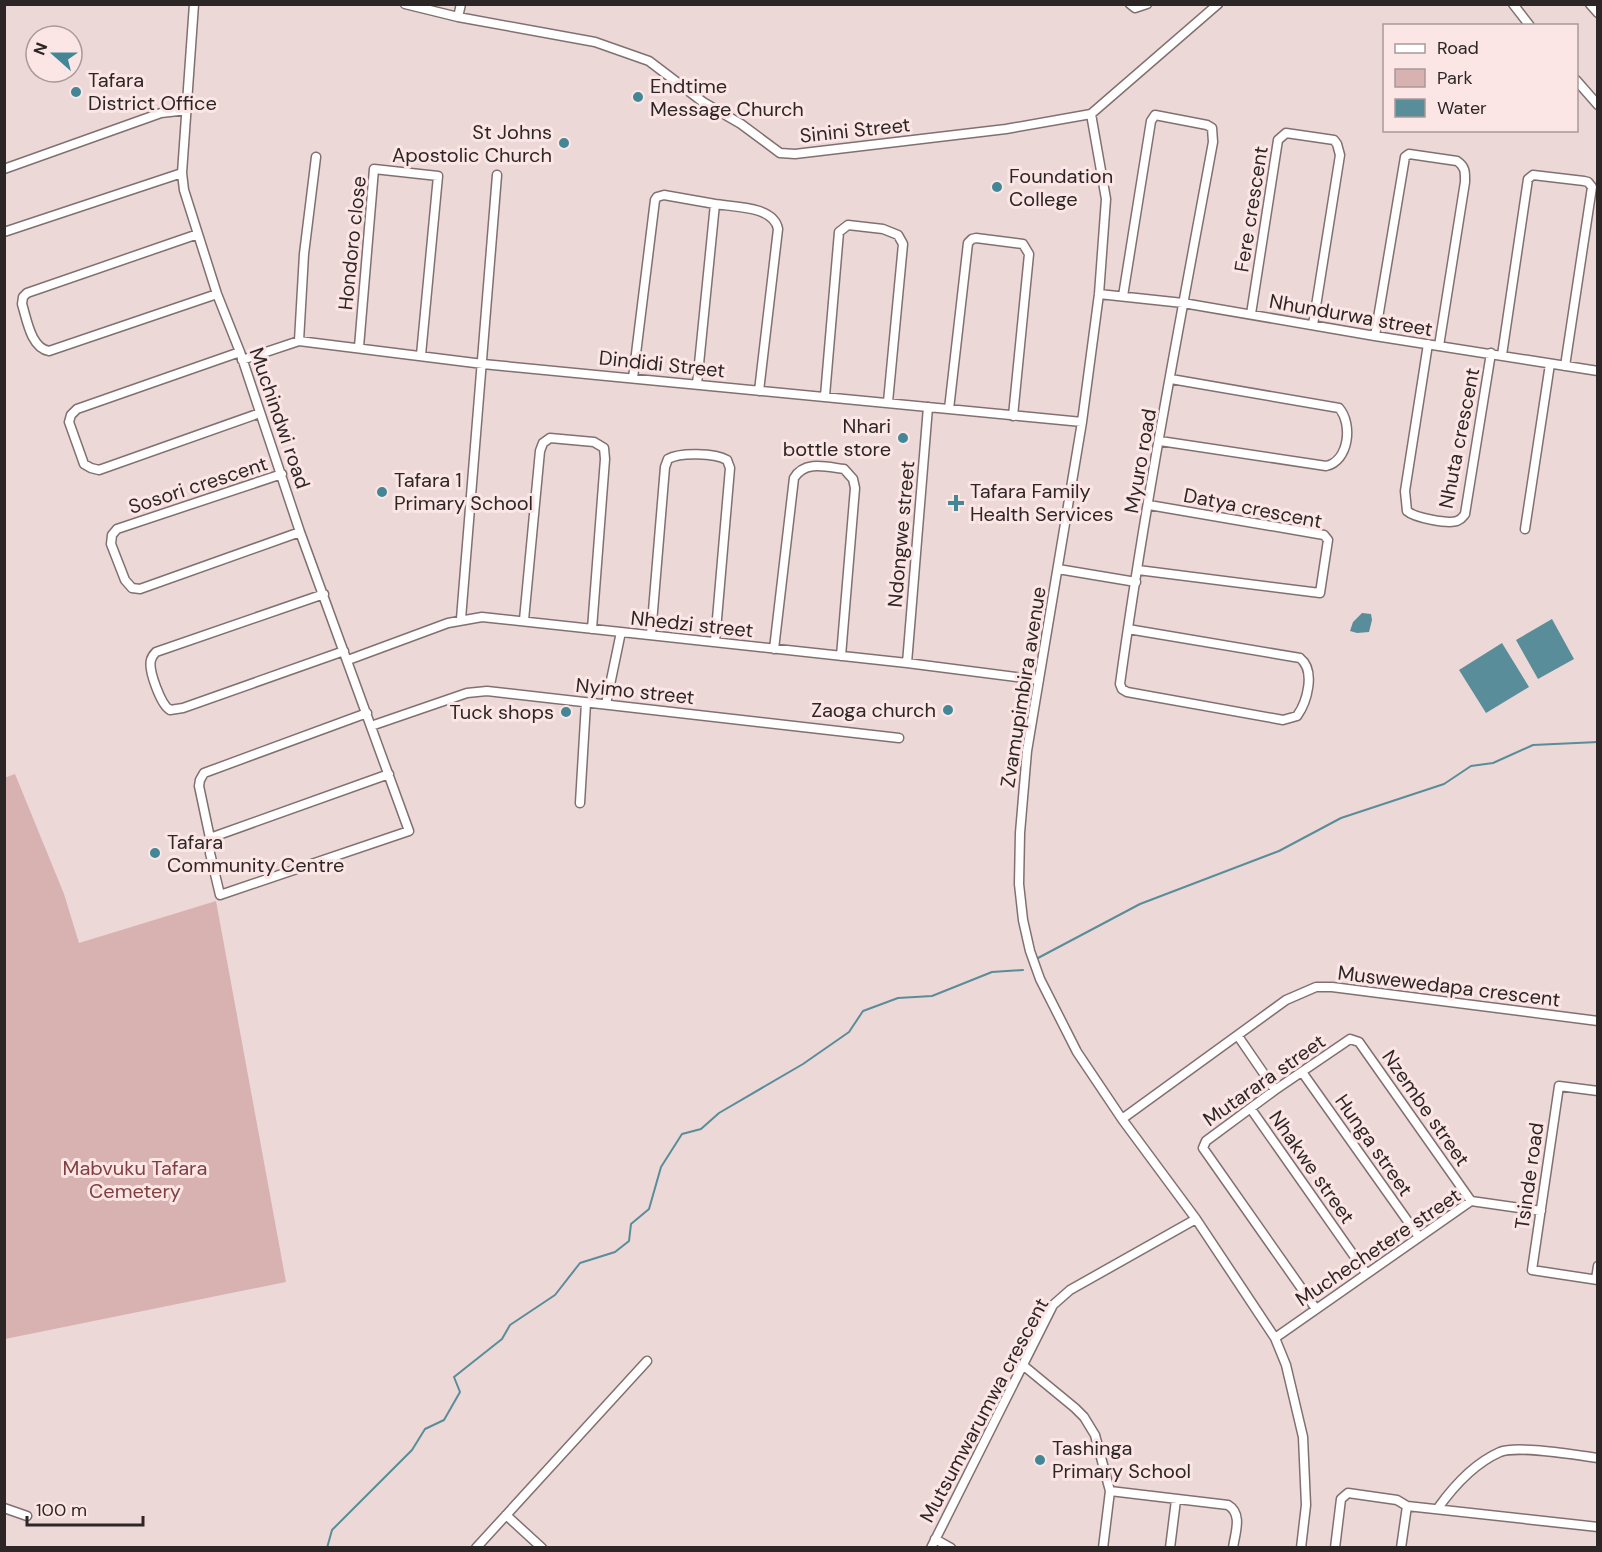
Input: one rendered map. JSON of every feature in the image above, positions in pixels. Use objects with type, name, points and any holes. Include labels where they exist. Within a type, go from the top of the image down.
[{"type":"street","name":"Muchindwi road","points":[[194,4],[182,173],[184,190],[217,294],[241,356],[300,532],[409,831],[220,895],[210,853],[210,838]]},
{"type":"street","name":"Sinini Street","points":[[405,4],[595,42],[649,61],[703,102],[741,124],[780,153],[795,154],[1006,129],[1091,114]]},
{"type":"street","points":[[458,16],[460,4]]},
{"type":"street","points":[[1130,4],[1135,8],[1148,4]]},
{"type":"street","points":[[1091,114],[1218,4]]},
{"type":"street","points":[[1512,4],[1528,24]]},
{"type":"street","points":[[1590,4],[1598,13]]},
{"type":"street","points":[[1578,82],[1598,105]]},
{"type":"street","points":[[4,169],[161,113],[187,110]]},
{"type":"street","name":"Zvamupimbira avenue","points":[[1091,114],[1106,199],[1099,294],[1082,422],[1027,751],[1020,833],[1019,884],[1023,920],[1030,951],[1040,979],[1077,1052],[1122,1119],[1196,1219],[1275,1338],[1286,1365],[1303,1437],[1306,1505],[1301,1548]]},
{"type":"street","name":"Myuro road","points":[[1123,296],[1150,124],[1155,115],[1207,124],[1212,128],[1214,135],[1183,303],[1128,629],[1120,684],[1127,692],[1283,720],[1298,716],[1303,708],[1308,686],[1308,669],[1300,658],[1128,629]]},
{"type":"street","name":"Fere crescent","points":[[1251,314],[1278,140],[1286,133],[1334,140],[1340,155],[1313,325]]},
{"type":"street","points":[[1375,336],[1405,157],[1409,154],[1457,161],[1465,170],[1465,182],[1439,346]]},
{"type":"street","points":[[299,340],[304,254],[316,157]]},
{"type":"street","name":"Hondoro close","points":[[359,347],[374,169],[438,176],[420,355]]},
{"type":"street","points":[[4,232],[182,173]]},
{"type":"street","points":[[461,619],[497,175]]},
{"type":"street","points":[[1502,356],[1528,179],[1533,175],[1584,181],[1592,187],[1565,366]]},
{"type":"street","points":[[633,378],[655,200],[664,195],[757,210],[774,217],[777,221],[759,391]]},
{"type":"street","points":[[697,384],[715,204]]},
{"type":"street","points":[[825,396],[839,232],[844,227],[852,225],[892,232],[901,239],[903,244],[888,402]]},
{"type":"street","points":[[198,234],[27,292],[22,304],[37,345],[42,350],[49,351],[217,294]]},
{"type":"street","points":[[949,409],[968,243],[976,238],[1023,244],[1028,249],[1013,416]]},
{"type":"street","name":"Nhundurwa street","points":[[1099,294],[1183,303],[1598,371]]},
{"type":"street","name":"Dindidi Street","points":[[260,413],[99,470],[84,464],[69,422],[71,415],[77,409],[241,356],[299,340],[483,364],[1082,422]]},
{"type":"street","name":"Nhuta crescent","points":[[1428,344],[1405,491],[1407,511],[1413,516],[1452,522],[1460,520],[1465,514],[1491,354]]},
{"type":"street","points":[[1525,529],[1550,364]]},
{"type":"street","points":[[1160,441],[1326,466],[1337,462],[1345,446],[1346,428],[1344,416],[1339,408],[1171,379]]},
{"type":"street","name":"Ndongwe street","points":[[907,663],[928,407]]},
{"type":"street","points":[[524,620],[540,451],[543,443],[550,438],[594,442],[604,448],[605,459],[592,629]]},
{"type":"street","points":[[651,635],[665,467],[668,459],[675,455],[719,456],[727,460],[730,468],[715,642]]},
{"type":"street","points":[[774,649],[794,478],[798,472],[814,466],[844,470],[853,479],[855,488],[841,656]]},
{"type":"street","name":"Sosori crescent","points":[[282,474],[117,529],[112,535],[111,544],[125,580],[132,588],[140,589],[300,532]]},
{"type":"street","name":"Datya crescent","points":[[1138,570],[1320,593],[1327,559],[1328,540],[1324,535],[1149,505]]},
{"type":"street","points":[[1058,569],[1136,582]]},
{"type":"street","points":[[324,594],[156,652],[152,656],[150,667],[162,703],[170,710],[183,708],[344,651]]},
{"type":"street","name":"Nhedzi street","points":[[348,660],[461,619],[482,617],[907,663],[1039,680]]},
{"type":"street","points":[[606,704],[621,632]]},
{"type":"street","name":"Nyimo street","points":[[371,726],[476,691],[487,690],[899,738]]},
{"type":"street","points":[[580,803],[586,703]]},
{"type":"street","points":[[367,712],[204,773],[199,786],[210,838],[389,774]]},
{"type":"street","name":"Muswewedapa crescent","points":[[1122,1119],[1286,1000],[1316,987],[1358,990],[1598,1021]]},
{"type":"street","points":[[1238,1036],[1275,1090]]},
{"type":"street","name":"Mutarara street","points":[[1316,1309],[1204,1151],[1204,1144],[1275,1090],[1350,1039]]},
{"type":"street","name":"Nzembe street","points":[[1350,1039],[1361,1044],[1471,1200]]},
{"type":"street","name":"Hunga street","points":[[1302,1072],[1419,1237]]},
{"type":"street","name":"Tsinde road","points":[[1597,1280],[1532,1270],[1559,1086],[1598,1091]]},
{"type":"street","name":"Nhakwe street","points":[[1251,1109],[1366,1273]]},
{"type":"street","name":"Muchechetere street","points":[[1275,1338],[1471,1200],[1540,1211]]},
{"type":"street","name":"Mutsumwarumwa crescent","points":[[933,1543],[1053,1305],[1070,1290],[1196,1219]]},
{"type":"street","points":[[1597,1280],[1598,1266]]},
{"type":"street","points":[[476,1548],[647,1361]]},
{"type":"street","points":[[1024,1366],[1084,1417],[1100,1447],[1110,1491],[1103,1548]]},
{"type":"street","points":[[1438,1508],[1465,1477],[1501,1451],[1535,1450],[1598,1458]]},
{"type":"street","points":[[1110,1491],[1228,1505],[1235,1510],[1237,1515],[1233,1548]]},
{"type":"street","points":[[1335,1548],[1341,1499],[1344,1494],[1348,1493],[1397,1500],[1407,1506],[1598,1527]]},
{"type":"street","points":[[1170,1548],[1176,1500]]},
{"type":"street","points":[[1401,1548],[1407,1506]]},
{"type":"street","points":[[4,1508],[27,1516]]},
{"type":"street","points":[[506,1515],[542,1548]]},
{"type":"street","points":[[933,1543],[951,1548]]},
{"type":"green space","name":"Mabvuku Tafara Cemetery","points":[[15,774],[64,894],[79,943],[216,901],[286,1282],[5,1339],[4,778]]},
{"type":"water","points":[[1362,613],[1371,614],[1369,632],[1350,631],[1353,622]]},
{"type":"water","points":[[1552,619],[1574,659],[1538,679],[1516,640]]},
{"type":"water","points":[[1502,643],[1529,687],[1486,713],[1459,670]]},
{"type":"waterway","points":[[1038,958],[1140,904],[1279,851],[1341,818],[1444,784],[1471,766],[1493,763],[1533,745],[1598,742]]},
{"type":"waterway","points":[[327,1548],[332,1530],[412,1450],[425,1429],[444,1420],[460,1392],[454,1377],[502,1339],[510,1325],[555,1295],[580,1263],[615,1252],[629,1241],[631,1224],[649,1209],[661,1167],[682,1134],[701,1129],[719,1113],[803,1064],[849,1032],[863,1011],[898,998],[932,996],[992,972],[1023,970]]},
{"type":"place","name":"Tafara District Office","points":[[76,92]]},
{"type":"place","name":"Endtime Message Church","points":[[638,97]]},
{"type":"place","name":"St Johns Apostolic Church","points":[[564,143]]},
{"type":"place","name":"Foundation College","points":[[997,187]]},
{"type":"place","name":"Nhari bottle store","points":[[903,438]]},
{"type":"place","name":"Tafara 1 Primary School","points":[[382,492]]},
{"type":"place","name":"Tafara Family Health Services","points":[[956,503]]},
{"type":"place","name":"Zaoga church","points":[[948,710]]},
{"type":"place","name":"Tuck shops","points":[[566,712]]},
{"type":"place","name":"Tafara Community Centre","points":[[155,853]]},
{"type":"place","name":"Tashinga Primary School","points":[[1040,1460]]}]
